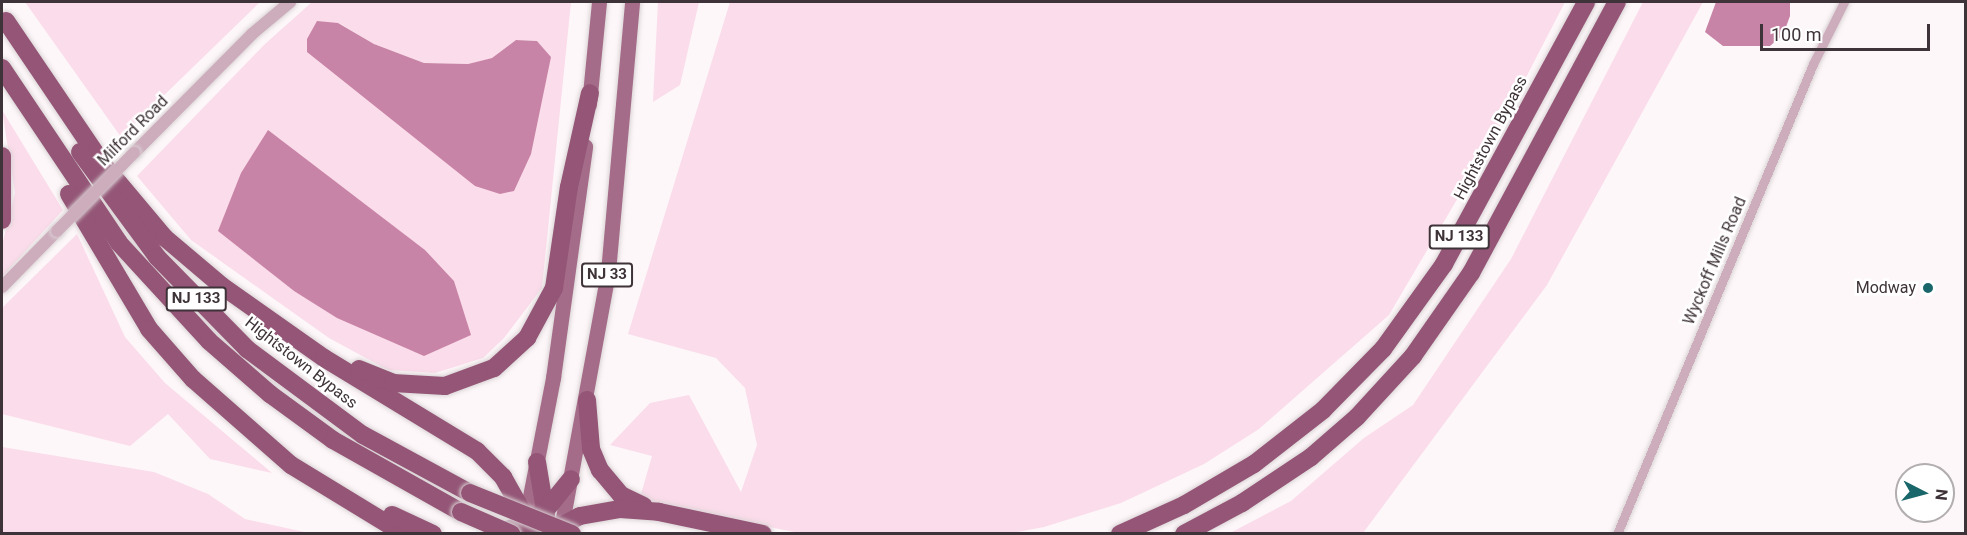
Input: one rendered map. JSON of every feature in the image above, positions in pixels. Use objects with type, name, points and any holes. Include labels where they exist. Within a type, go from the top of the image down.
[{"type":"highway","name":"Hightstown Bypass","points":[[1120,534],[1184,505],[1263,458],[1323,410],[1383,349],[1421,300],[1454,247],[1586,2]]},
{"type":"highway","name":"NJ 133","points":[[1184,534],[1242,503],[1311,457],[1372,402],[1413,356],[1472,273],[1617,2]]},
{"type":"highway","points":[[4,17],[119,187],[164,237],[222,286],[338,367],[477,452],[504,477],[541,528]]},
{"type":"highway","name":"Hightstown Bypass","points":[[4,17],[63,125],[104,189],[157,257],[200,304],[247,349],[318,405],[385,449],[541,528]]},
{"type":"highway","points":[[2,69],[149,329],[194,379],[291,465],[404,534]]},
{"type":"highway","name":"NJ 133","points":[[2,69],[119,243],[209,341],[270,394],[333,440],[461,512],[541,528]]},
{"type":"highway","points":[[222,286],[381,380],[432,388],[482,375],[518,348],[549,300],[590,93]]},
{"type":"highway","points":[[2,156],[2,220]]},
{"type":"highway","points":[[587,400],[591,448],[603,477],[628,500],[659,512],[763,534]]},
{"type":"highway","points":[[248,426],[347,490],[433,534]]},
{"type":"highway","points":[[537,462],[541,528]]},
{"type":"highway","points":[[541,528],[571,479]]},
{"type":"highway","points":[[495,534],[541,528],[608,510],[659,512]]},
{"type":"main road","name":"NJ 33","points":[[537,462],[571,266],[599,2]]},
{"type":"main road","name":"NJ 33","points":[[571,479],[587,400],[613,230],[632,2]]},
{"type":"street","name":"Milford Road","points":[[2,287],[252,34],[290,2]]},
{"type":"street","name":"Wyckoff Mills Road","points":[[1617,534],[1813,64],[1844,2]]},
{"type":"shaded area","points":[[25,2],[260,2],[121,137]]},
{"type":"shaded area","points":[[312,2],[571,2],[542,288],[504,338],[483,358],[435,373],[388,370],[329,338],[191,240],[137,176],[265,44]],"holes":[[[339,23],[374,44],[424,63],[468,64],[492,58],[516,40],[537,41],[551,57],[475,186]],[[268,131],[425,250],[454,281],[459,302],[316,303],[294,291],[244,251]]]},
{"type":"shaded area","points":[[658,2],[699,2],[680,85],[653,102]]},
{"type":"shaded area","points":[[730,2],[1565,2],[1506,116],[1389,315],[1259,429],[1204,464],[1121,503],[1044,527],[1006,534],[804,534],[639,501],[652,456],[610,445],[650,403],[689,395],[741,492],[757,445],[745,388],[716,358],[628,334]]},
{"type":"shaded area","points":[[1643,2],[1703,2],[1547,285],[1363,533],[1230,533],[1291,501],[1364,438],[1413,405],[1511,259]]},
{"type":"shaded area","points":[[1716,2],[1790,2],[1790,16],[1783,35],[1770,46],[1723,46],[1705,32]]},
{"type":"shaded area","points":[[317,21],[338,23],[374,44],[424,63],[468,64],[492,58],[516,40],[537,41],[551,57],[531,154],[514,191],[500,194],[475,186],[307,52],[307,39]]},
{"type":"shaded area","points":[[2,110],[63,210],[2,277],[2,245],[15,193]]},
{"type":"shaded area","points":[[268,130],[425,250],[454,281],[471,335],[424,356],[337,318],[294,291],[218,231],[241,173]]},
{"type":"shaded area","points":[[77,234],[125,337],[165,383],[272,473],[210,459],[168,414],[130,446],[2,414],[2,308]]},
{"type":"shaded area","points":[[2,447],[154,472],[208,494],[245,519],[309,533],[2,533]]},
{"type":"place","name":"Modway","points":[[1928,288]]}]
